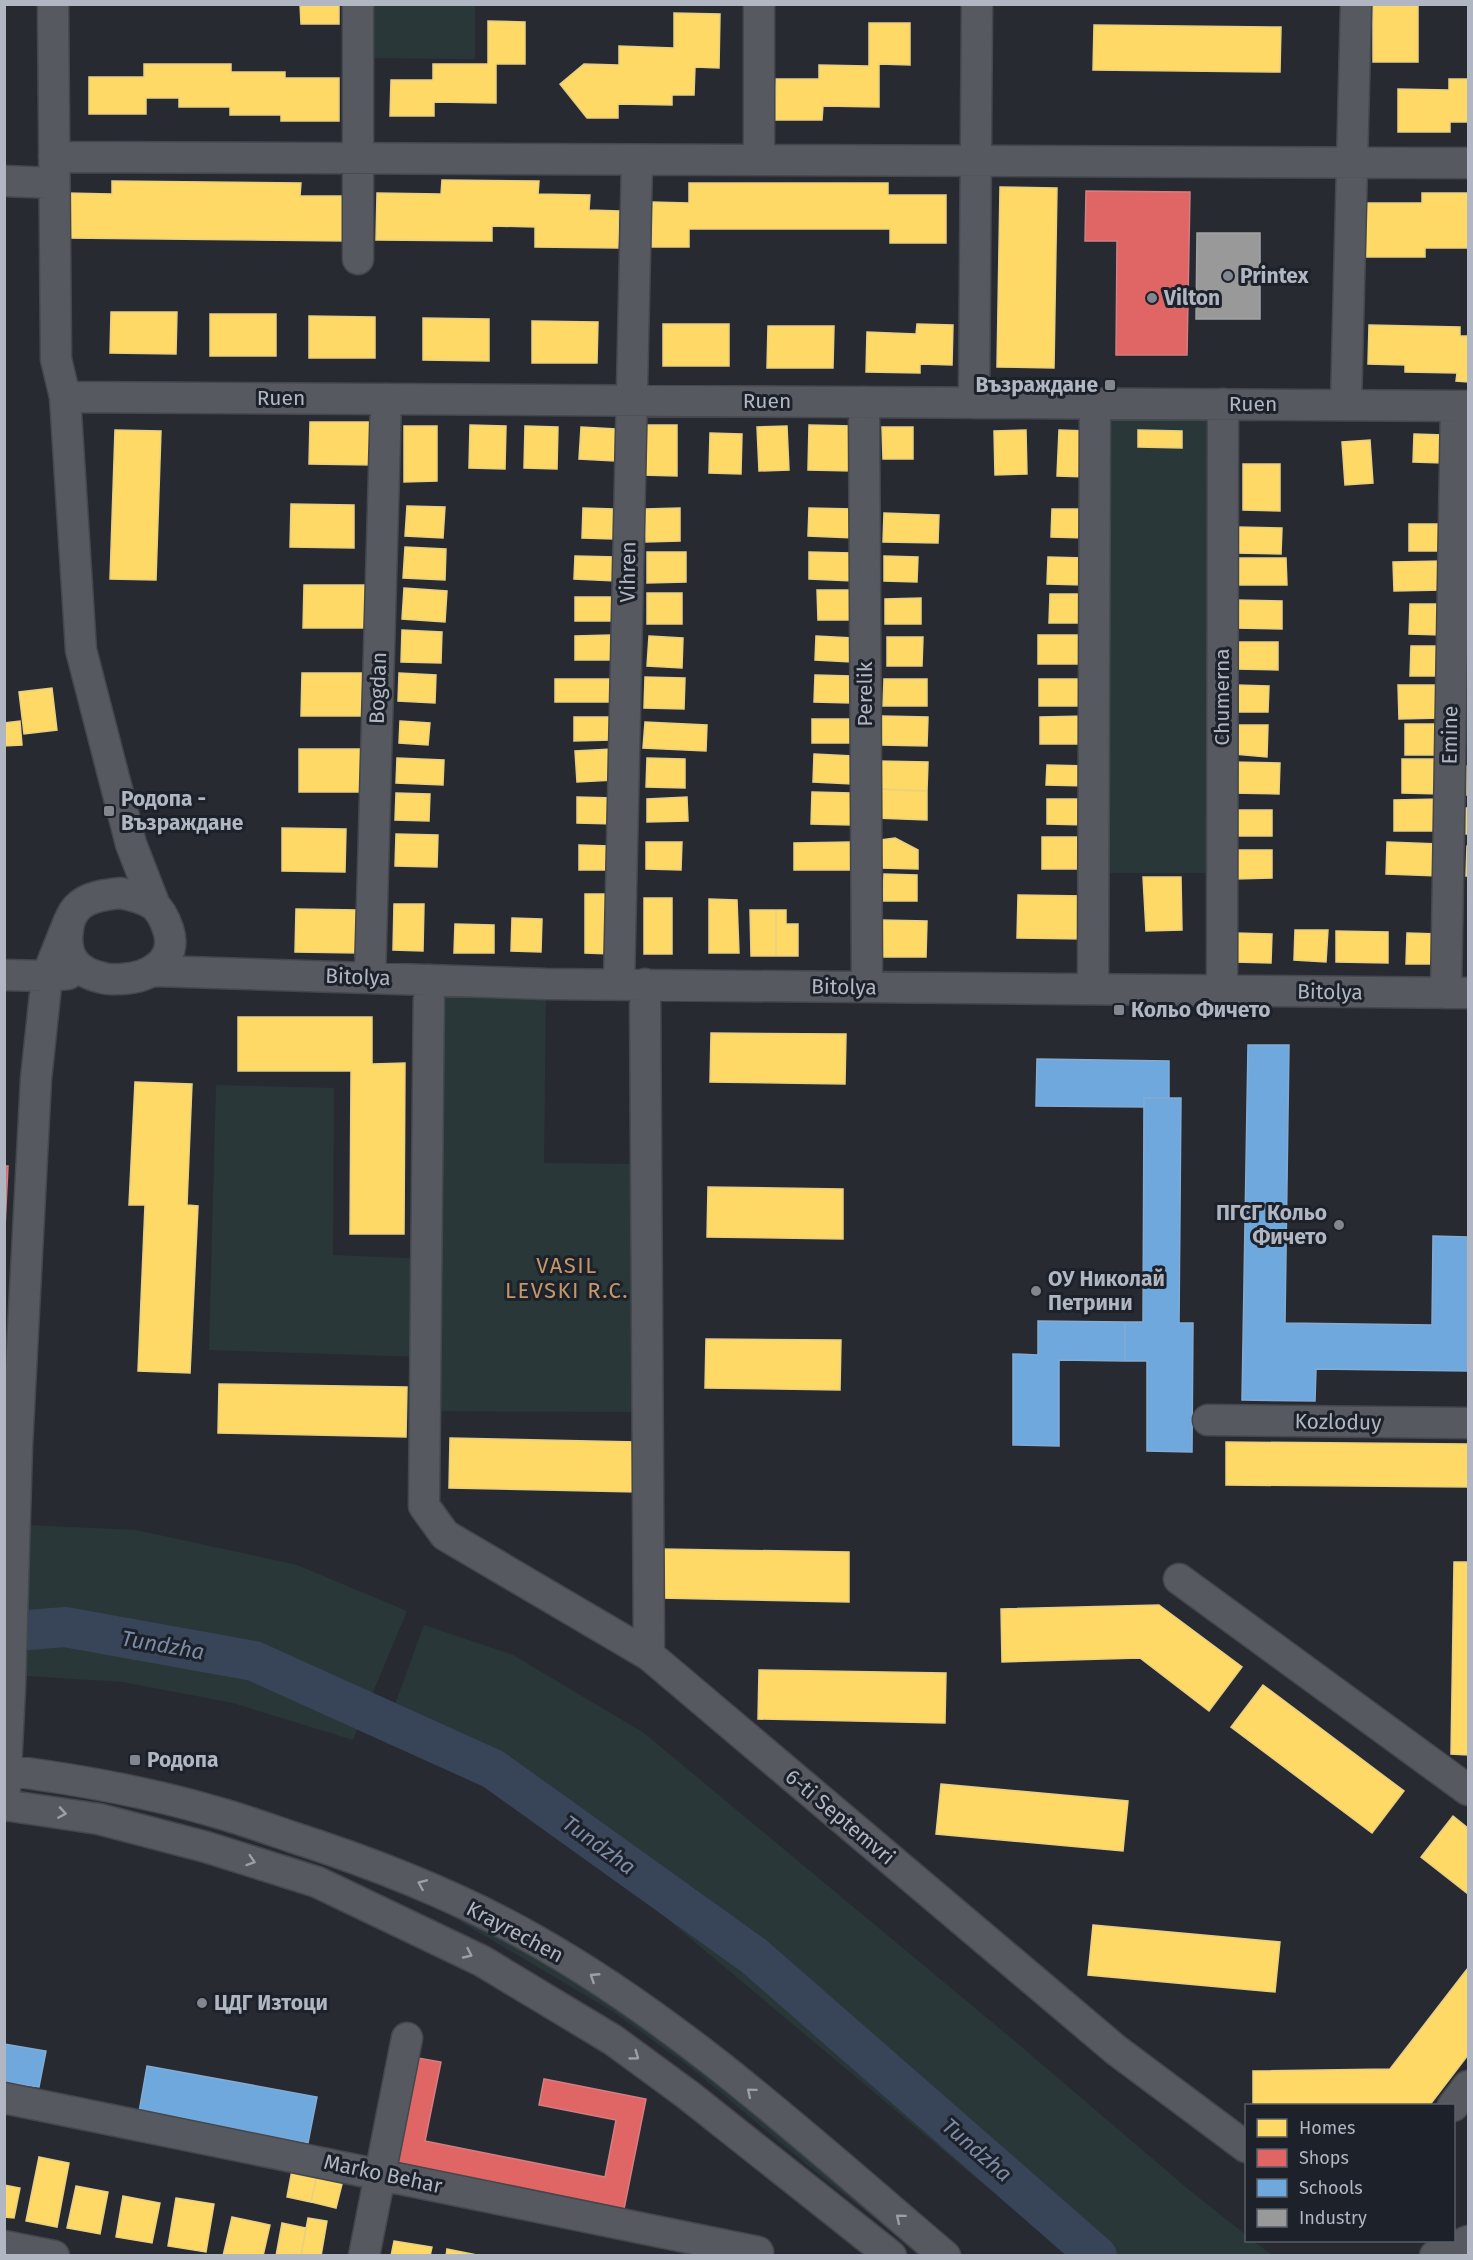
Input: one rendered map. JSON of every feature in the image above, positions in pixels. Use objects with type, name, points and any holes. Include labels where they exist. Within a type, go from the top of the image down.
[{"type":"street","points":[[53,4],[56,358],[65,397],[81,650],[131,844],[155,906],[166,921],[170,935],[170,947],[165,961],[155,971],[133,979],[105,979],[76,966],[70,957],[66,943],[69,921]]},
{"type":"street","points":[[358,4],[358,259]]},
{"type":"street","points":[[759,4],[759,160]]},
{"type":"street","points":[[974,403],[977,4]]},
{"type":"street","points":[[1346,405],[1356,4]]},
{"type":"street","points":[[4,181],[54,170],[357,158],[1468,163]]},
{"type":"street","name":"Vihren","points":[[637,160],[632,400],[632,984],[649,1655]]},
{"type":"street","name":"Ruen","points":[[65,397],[1462,406]]},
{"type":"street","name":"Bogdan","points":[[370,977],[386,399]]},
{"type":"street","name":"Perelik","points":[[864,402],[867,987]]},
{"type":"street","points":[[1092,989],[1095,403]]},
{"type":"street","name":"Chumerna","points":[[1222,991],[1223,404]]},
{"type":"street","name":"Emine","points":[[1457,993],[1462,406]]},
{"type":"street","points":[[105,895],[131,844]]},
{"type":"street","points":[[4,1799],[16,1487],[11,1446],[36,1079],[47,976],[69,921],[80,905],[105,895],[131,895],[155,906]]},
{"type":"street","points":[[170,935],[219,972]]},
{"type":"street","name":"Bitolya","points":[[155,971],[632,984],[1457,993]]},
{"type":"street","points":[[4,975],[47,976],[86,972]]},
{"type":"street","name":"6-ti Septemvri","points":[[429,980],[424,1506],[445,1535],[649,1655],[1116,2050],[1245,2146]]},
{"type":"street","name":"Kozloduy","points":[[1208,1420],[1468,1423]]},
{"type":"street","points":[[1179,1579],[1468,1790]]},
{"type":"street","name":"Krayrechen","points":[[5,1770],[103,1784],[221,1814],[328,1848],[426,1886],[532,1938],[623,1996],[731,2076],[945,2256]]},
{"type":"street","name":"Krayrechen","points":[[4,1805],[99,1819],[206,1847],[317,1882],[482,1961],[613,2040],[688,2095],[891,2256]]},
{"type":"street","points":[[364,2256],[407,2038]]},
{"type":"street","points":[[1454,2104],[1468,2086]]},
{"type":"street","name":"Marko Behar","points":[[4,2098],[380,2173],[761,2254]]},
{"type":"street","points":[[1435,2256],[1468,2242]]},
{"type":"street","points":[[1453,2256],[1468,2242]]},
{"type":"street","points":[[4,2246],[54,2256]]},
{"type":"shaded area","points":[[358,5],[475,5],[475,59],[357,58]]},
{"type":"shaded area","points":[[1095,403],[1223,404],[1221,873],[1093,873]]},
{"type":"shaded area","points":[[429,980],[546,984],[544,1163],[646,1164],[647,1412],[424,1411],[424,1357],[209,1350],[216,1085],[334,1088],[333,1255],[425,1259]]},
{"type":"shaded area","points":[[5,1524],[136,1530],[297,1565],[407,1611],[353,1740],[233,1703],[122,1682],[11,1675]]},
{"type":"shaded area","points":[[424,1625],[513,1655],[644,1733],[1245,2234],[1245,2242],[1254,2242],[1272,2255],[1068,2255],[610,1871],[489,1788],[383,1737]]},
{"type":"shaded area","points":[[345,1859],[539,1957],[695,2057],[909,2240],[907,2244],[690,2067],[612,2011],[446,1913],[343,1867]]},
{"type":"building: Homes","points":[[300,4],[339,4],[339,24],[301,24]]},
{"type":"building: Homes","points":[[1373,4],[1418,4],[1418,62],[1373,62]]},
{"type":"building: Homes","points":[[674,13],[720,14],[719,68],[695,67],[694,95],[672,95],[672,105],[618,104],[618,118],[587,118],[560,84],[584,64],[619,65],[619,46],[674,48]]},
{"type":"building: Homes","points":[[488,21],[525,22],[525,64],[496,64],[496,103],[434,102],[434,116],[390,116],[391,80],[433,80],[433,64],[488,64]]},
{"type":"building: Homes","points":[[869,23],[910,23],[910,65],[879,64],[879,107],[823,106],[822,120],[775,120],[776,79],[819,79],[819,65],[869,66]]},
{"type":"building: Homes","points":[[1094,25],[1281,27],[1280,72],[1093,70]]},
{"type":"building: Homes","points":[[144,64],[231,64],[231,72],[285,72],[285,78],[339,78],[339,121],[281,121],[281,115],[230,115],[230,107],[179,107],[179,98],[146,98],[146,114],[89,114],[89,77],[144,77]]},
{"type":"building: Homes","points":[[1449,79],[1468,79],[1468,122],[1450,122],[1450,132],[1398,132],[1398,89],[1449,90]]},
{"type":"building: Homes","points":[[442,180],[539,181],[538,194],[590,195],[589,210],[619,211],[618,248],[535,247],[535,227],[492,226],[492,241],[376,240],[377,193],[441,194]]},
{"type":"building: Homes","points":[[112,181],[301,183],[300,196],[348,196],[348,241],[67,238],[67,193],[112,194]]},
{"type":"building: Homes","points":[[689,183],[888,183],[888,195],[946,195],[946,243],[890,243],[890,229],[689,229],[689,247],[652,247],[652,202],[689,203]]},
{"type":"building: Homes","points":[[1000,187],[1057,188],[1054,368],[997,367]]},
{"type":"building: Homes","points":[[1422,193],[1468,193],[1468,248],[1425,248],[1425,257],[1363,257],[1363,203],[1422,203]]},
{"type":"building: Homes","points":[[111,312],[177,312],[176,354],[110,353]]},
{"type":"building: Homes","points":[[210,314],[276,314],[276,356],[210,356]]},
{"type":"building: Homes","points":[[309,316],[375,317],[375,358],[309,358]]},
{"type":"building: Homes","points":[[423,318],[489,319],[489,361],[423,360]]},
{"type":"building: Homes","points":[[532,321],[598,322],[597,363],[532,363]]},
{"type":"building: Homes","points":[[663,324],[729,324],[729,366],[663,366]]},
{"type":"building: Homes","points":[[917,324],[953,325],[952,365],[920,364],[920,373],[866,372],[867,332],[916,334]]},
{"type":"building: Homes","points":[[1369,325],[1460,327],[1460,336],[1468,336],[1468,382],[1456,381],[1457,373],[1405,372],[1405,365],[1368,364]]},
{"type":"building: Homes","points":[[768,326],[834,326],[833,368],[767,368]]},
{"type":"building: Homes","points":[[310,422],[373,422],[373,465],[309,464]]},
{"type":"building: Homes","points":[[470,425],[506,426],[505,469],[469,468]]},
{"type":"building: Homes","points":[[643,425],[677,425],[677,476],[642,475]]},
{"type":"building: Homes","points":[[809,425],[854,426],[853,471],[808,470]]},
{"type":"building: Homes","points":[[404,426],[437,426],[437,481],[404,482]]},
{"type":"building: Homes","points":[[525,426],[558,427],[557,469],[524,468]]},
{"type":"building: Homes","points":[[787,426],[789,470],[759,471],[757,427]]},
{"type":"building: Homes","points":[[581,427],[616,429],[615,461],[579,459]]},
{"type":"building: Homes","points":[[882,427],[913,427],[913,459],[883,459]]},
{"type":"building: Homes","points":[[115,430],[161,431],[156,580],[110,579]]},
{"type":"building: Homes","points":[[1026,430],[1027,474],[995,475],[994,431]]},
{"type":"building: Homes","points":[[1059,430],[1088,431],[1087,477],[1057,476]]},
{"type":"building: Homes","points":[[1138,430],[1182,431],[1182,448],[1138,447]]},
{"type":"building: Homes","points":[[710,433],[742,434],[741,474],[709,473]]},
{"type":"building: Homes","points":[[1414,434],[1444,435],[1443,463],[1413,462]]},
{"type":"building: Homes","points":[[1370,440],[1373,483],[1345,485],[1342,442]]},
{"type":"building: Homes","points":[[1243,464],[1280,464],[1280,511],[1243,510]]},
{"type":"building: Homes","points":[[291,504],[354,505],[354,548],[290,547]]},
{"type":"building: Homes","points":[[407,506],[445,507],[443,538],[405,536]]},
{"type":"building: Homes","points":[[583,508],[614,509],[613,539],[582,538]]},
{"type":"building: Homes","points":[[680,508],[680,541],[646,542],[645,509]]},
{"type":"building: Homes","points":[[809,508],[854,509],[854,538],[808,536]]},
{"type":"building: Homes","points":[[1052,509],[1087,509],[1086,538],[1051,537]]},
{"type":"building: Homes","points":[[884,513],[939,515],[938,543],[883,542]]},
{"type":"building: Homes","points":[[1409,524],[1440,524],[1441,551],[1409,551]]},
{"type":"building: Homes","points":[[1237,527],[1282,528],[1281,554],[1236,553]]},
{"type":"building: Homes","points":[[405,547],[446,549],[445,580],[403,578]]},
{"type":"building: Homes","points":[[647,552],[686,552],[686,582],[647,583]]},
{"type":"building: Homes","points":[[809,552],[853,553],[853,581],[809,579]]},
{"type":"building: Homes","points":[[575,556],[617,557],[616,581],[574,579]]},
{"type":"building: Homes","points":[[884,556],[918,557],[917,582],[884,581]]},
{"type":"building: Homes","points":[[1048,557],[1084,558],[1083,585],[1047,584]]},
{"type":"building: Homes","points":[[1235,558],[1286,558],[1287,585],[1235,585]]},
{"type":"building: Homes","points":[[1442,561],[1442,590],[1394,591],[1393,562]]},
{"type":"building: Homes","points":[[304,585],[367,585],[367,628],[303,628]]},
{"type":"building: Homes","points":[[404,588],[447,591],[445,622],[402,619]]},
{"type":"building: Homes","points":[[817,590],[851,590],[852,620],[818,620]]},
{"type":"building: Homes","points":[[647,593],[682,593],[682,624],[647,624]]},
{"type":"building: Homes","points":[[1050,594],[1081,594],[1080,623],[1049,623]]},
{"type":"building: Homes","points":[[575,597],[613,597],[613,621],[575,621]]},
{"type":"building: Homes","points":[[921,598],[921,624],[885,624],[885,599]]},
{"type":"building: Homes","points":[[1235,600],[1282,601],[1282,629],[1234,628]]},
{"type":"building: Homes","points":[[1410,604],[1442,604],[1441,635],[1409,634]]},
{"type":"building: Homes","points":[[1467,605],[1468,640],[1466,640]]},
{"type":"building: Homes","points":[[402,630],[442,632],[441,663],[401,662]]},
{"type":"building: Homes","points":[[610,635],[611,660],[575,660],[575,636]]},
{"type":"building: Homes","points":[[1038,635],[1085,635],[1085,664],[1038,664]]},
{"type":"building: Homes","points":[[649,636],[683,638],[682,668],[647,666]]},
{"type":"building: Homes","points":[[816,636],[853,638],[851,662],[815,660]]},
{"type":"building: Homes","points":[[887,637],[923,637],[922,666],[887,666]]},
{"type":"building: Homes","points":[[1235,642],[1278,642],[1278,670],[1235,669]]},
{"type":"building: Homes","points":[[1411,646],[1441,646],[1441,676],[1410,676]]},
{"type":"building: Homes","points":[[302,673],[365,673],[365,716],[301,716]]},
{"type":"building: Homes","points":[[399,673],[436,675],[435,703],[398,701]]},
{"type":"building: Homes","points":[[815,675],[852,676],[850,703],[814,702]]},
{"type":"building: Homes","points":[[645,677],[685,678],[684,709],[644,708]]},
{"type":"building: Homes","points":[[555,679],[611,679],[611,702],[555,702]]},
{"type":"building: Homes","points":[[884,679],[927,679],[927,706],[883,706]]},
{"type":"building: Homes","points":[[1039,679],[1087,679],[1086,706],[1039,706]]},
{"type":"building: Homes","points":[[1236,685],[1269,686],[1268,712],[1236,712]]},
{"type":"building: Homes","points":[[1398,685],[1441,685],[1441,718],[1399,719]]},
{"type":"building: Homes","points":[[52,688],[57,730],[24,734],[19,692]]},
{"type":"building: Homes","points":[[882,716],[928,717],[927,746],[881,745]]},
{"type":"building: Homes","points":[[1086,716],[1087,744],[1040,744],[1040,717]]},
{"type":"building: Homes","points":[[574,717],[611,717],[612,740],[574,741]]},
{"type":"building: Homes","points":[[812,719],[852,719],[852,743],[812,743]]},
{"type":"building: Homes","points":[[20,721],[22,745],[4,746],[4,723]]},
{"type":"building: Homes","points":[[400,721],[430,723],[428,745],[399,743]]},
{"type":"building: Homes","points":[[645,722],[707,725],[706,751],[643,748]]},
{"type":"building: Homes","points":[[1405,724],[1442,724],[1442,755],[1405,755]]},
{"type":"building: Homes","points":[[1236,725],[1268,725],[1267,757],[1234,754]]},
{"type":"building: Homes","points":[[299,749],[363,749],[362,792],[299,792]]},
{"type":"building: Homes","points":[[612,749],[614,780],[577,782],[575,751]]},
{"type":"building: Homes","points":[[814,754],[853,756],[852,784],[813,782]]},
{"type":"building: Homes","points":[[397,758],[444,760],[443,785],[396,783]]},
{"type":"building: Homes","points":[[647,758],[685,759],[685,788],[646,787]]},
{"type":"building: Homes","points":[[1402,759],[1441,759],[1441,794],[1402,793]]},
{"type":"building: Homes","points":[[878,761],[928,762],[927,791],[877,789]]},
{"type":"building: Homes","points":[[1231,762],[1280,763],[1279,794],[1231,793]]},
{"type":"building: Homes","points":[[1047,765],[1088,766],[1087,786],[1046,785]]},
{"type":"building: Homes","points":[[1468,766],[1468,795],[1467,795]]},
{"type":"building: Homes","points":[[877,789],[927,791],[927,820],[876,818]]},
{"type":"building: Homes","points":[[812,792],[852,793],[851,825],[811,824]]},
{"type":"building: Homes","points":[[396,793],[430,794],[429,821],[395,820]]},
{"type":"building: Homes","points":[[577,797],[614,798],[614,824],[577,823]]},
{"type":"building: Homes","points":[[687,797],[688,821],[647,822],[647,799]]},
{"type":"building: Homes","points":[[1047,799],[1087,799],[1086,825],[1047,824]]},
{"type":"building: Homes","points":[[1440,799],[1441,831],[1394,831],[1394,800]]},
{"type":"building: Homes","points":[[1466,808],[1468,808],[1468,834],[1466,834]]},
{"type":"building: Homes","points":[[1235,810],[1272,810],[1272,836],[1235,836]]},
{"type":"building: Homes","points":[[282,828],[346,829],[345,872],[282,871]]},
{"type":"building: Homes","points":[[396,834],[438,835],[437,867],[395,866]]},
{"type":"building: Homes","points":[[1042,837],[1085,837],[1084,869],[1042,869]]},
{"type":"building: Homes","points":[[895,838],[918,850],[918,869],[881,868],[881,840]]},
{"type":"building: Homes","points":[[646,842],[682,842],[681,870],[646,869]]},
{"type":"building: Homes","points":[[850,842],[850,870],[794,870],[794,843]]},
{"type":"building: Homes","points":[[1387,842],[1439,844],[1439,876],[1386,874]]},
{"type":"building: Homes","points":[[579,845],[610,846],[610,870],[579,870]]},
{"type":"building: Homes","points":[[1467,846],[1468,876],[1466,876]]},
{"type":"building: Homes","points":[[1235,850],[1272,850],[1272,878],[1235,879]]},
{"type":"building: Homes","points":[[884,874],[917,875],[917,901],[883,901]]},
{"type":"building: Homes","points":[[1143,877],[1181,877],[1182,930],[1146,931]]},
{"type":"building: Homes","points":[[585,894],[613,894],[611,954],[585,953]]},
{"type":"building: Homes","points":[[1018,895],[1086,896],[1085,939],[1017,938]]},
{"type":"building: Homes","points":[[644,898],[672,898],[672,954],[644,954]]},
{"type":"building: Homes","points":[[709,899],[737,900],[739,953],[709,953]]},
{"type":"building: Homes","points":[[394,904],[424,904],[423,951],[393,950]]},
{"type":"building: Homes","points":[[296,909],[359,910],[358,953],[295,952]]},
{"type":"building: Homes","points":[[750,910],[776,910],[776,956],[751,956]]},
{"type":"building: Homes","points":[[776,910],[786,910],[786,924],[798,924],[798,956],[776,956]]},
{"type":"building: Homes","points":[[512,918],[542,919],[541,952],[511,951]]},
{"type":"building: Homes","points":[[880,920],[927,921],[926,957],[879,957]]},
{"type":"building: Homes","points":[[455,924],[494,925],[494,953],[454,953]]},
{"type":"building: Homes","points":[[1295,930],[1328,930],[1326,962],[1294,960]]},
{"type":"building: Homes","points":[[1336,931],[1388,932],[1388,963],[1336,962]]},
{"type":"building: Homes","points":[[1236,933],[1272,934],[1271,963],[1235,962]]},
{"type":"building: Homes","points":[[1407,933],[1439,934],[1439,964],[1406,964]]},
{"type":"building: Homes","points":[[238,1017],[372,1017],[372,1064],[405,1063],[404,1234],[350,1234],[351,1071],[238,1071]]},
{"type":"building: Homes","points":[[711,1033],[846,1034],[845,1084],[710,1082]]},
{"type":"building: Homes","points":[[135,1082],[192,1084],[187,1205],[198,1206],[190,1373],[138,1371],[145,1205],[129,1205]]},
{"type":"building: Homes","points":[[708,1187],[843,1189],[843,1239],[707,1237]]},
{"type":"building: Homes","points":[[706,1339],[841,1340],[840,1390],[705,1388]]},
{"type":"building: Homes","points":[[219,1384],[407,1387],[406,1437],[218,1433]]},
{"type":"building: Homes","points":[[450,1438],[638,1442],[637,1492],[449,1488]]},
{"type":"building: Homes","points":[[1226,1442],[1468,1444],[1468,1487],[1226,1485]]},
{"type":"building: Homes","points":[[662,1549],[849,1552],[849,1602],[661,1598]]},
{"type":"building: Homes","points":[[1454,1562],[1468,1562],[1468,1755],[1451,1754]]},
{"type":"building: Homes","points":[[1159,1605],[1242,1667],[1209,1711],[1140,1658],[1002,1662],[1001,1609]]},
{"type":"building: Homes","points":[[759,1670],[946,1673],[945,1723],[758,1719]]},
{"type":"building: Homes","points":[[1263,1685],[1404,1791],[1372,1833],[1231,1727]]},
{"type":"building: Homes","points":[[941,1784],[1128,1801],[1123,1851],[936,1834]]},
{"type":"building: Homes","points":[[1453,1816],[1468,1828],[1468,1894],[1421,1857]]},
{"type":"building: Homes","points":[[1093,1925],[1280,1942],[1275,1992],[1088,1975]]},
{"type":"building: Homes","points":[[1468,1968],[1468,2055],[1431,2104],[1253,2104],[1253,2071],[1390,2069]]},
{"type":"building: Homes","points":[[39,2157],[69,2163],[57,2227],[26,2221]]},
{"type":"building: Homes","points":[[292,2170],[317,2175],[311,2202],[287,2197]]},
{"type":"building: Homes","points":[[317,2175],[343,2180],[336,2208],[311,2202]]},
{"type":"building: Homes","points":[[4,2185],[20,2188],[14,2218],[4,2217]]},
{"type":"building: Homes","points":[[76,2186],[108,2192],[100,2234],[67,2228]]},
{"type":"building: Homes","points":[[123,2196],[160,2203],[152,2243],[116,2237]]},
{"type":"building: Homes","points":[[176,2198],[214,2204],[206,2252],[168,2246]]},
{"type":"building: Homes","points":[[232,2217],[270,2225],[263,2256],[223,2256]]},
{"type":"building: Homes","points":[[308,2218],[327,2221],[321,2256],[301,2256]]},
{"type":"building: Homes","points":[[282,2223],[306,2228],[301,2256],[276,2256]]},
{"type":"building: Homes","points":[[394,2241],[432,2247],[430,2256],[391,2256]]},
{"type":"building: Homes","points":[[447,2249],[482,2256],[446,2256]]},
{"type":"building: Shops","name":"Vilton","points":[[1086,191],[1190,192],[1187,355],[1116,355],[1117,241],[1085,241]]},
{"type":"building: Shops","points":[[4,1166],[8,1166],[4,1248]]},
{"type":"building: Shops","points":[[418,2058],[441,2062],[425,2141],[605,2177],[616,2120],[539,2105],[544,2079],[646,2099],[624,2209],[397,2165]]},
{"type":"building: Schools","points":[[1248,1045],[1289,1045],[1285,1323],[1432,1325],[1433,1236],[1468,1237],[1468,1371],[1316,1369],[1315,1401],[1242,1400]]},
{"type":"building: Schools","points":[[1037,1059],[1169,1061],[1169,1098],[1144,1098],[1144,1107],[1036,1106]]},
{"type":"building: Schools","points":[[1144,1098],[1181,1098],[1179,1323],[1193,1323],[1192,1452],[1147,1451],[1147,1361],[1125,1361],[1125,1322],[1143,1322]]},
{"type":"building: Schools","points":[[1038,1321],[1125,1322],[1125,1361],[1059,1360],[1059,1446],[1013,1445],[1013,1354],[1038,1355]]},
{"type":"building: Schools","points":[[4,2044],[46,2051],[39,2087],[4,2082]]},
{"type":"building: Schools","points":[[147,2066],[317,2097],[308,2143],[139,2112]]},
{"type":"building: Industry","name":"Printex","points":[[1197,233],[1260,233],[1260,319],[1196,319]]},
{"type":"waterway","name":"Tundzha","points":[[4,1632],[65,1627],[254,1661],[493,1769],[754,1956],[1097,2256]]},
{"type":"place","name":"Printex","points":[[1228,276]]},
{"type":"place","name":"Vilton","points":[[1152,298]]},
{"type":"place","name":"Възраждане","points":[[1110,385]]},
{"type":"place","name":"Родопа - Възраждане","points":[[109,811]]},
{"type":"place","name":"Кольо Фичето","points":[[1119,1010]]},
{"type":"place","name":"ПГСГ Кольо Фичето","points":[[1339,1225]]},
{"type":"place","name":"ОУ Николай Петрини","points":[[1036,1291]]},
{"type":"place","name":"Родопа","points":[[135,1760]]},
{"type":"place","name":"ЦДГ Изтоци","points":[[202,2003]]},
{"type":"district","name":"VASIL LEVSKI R.C.","points":[[567,1278]]}]
